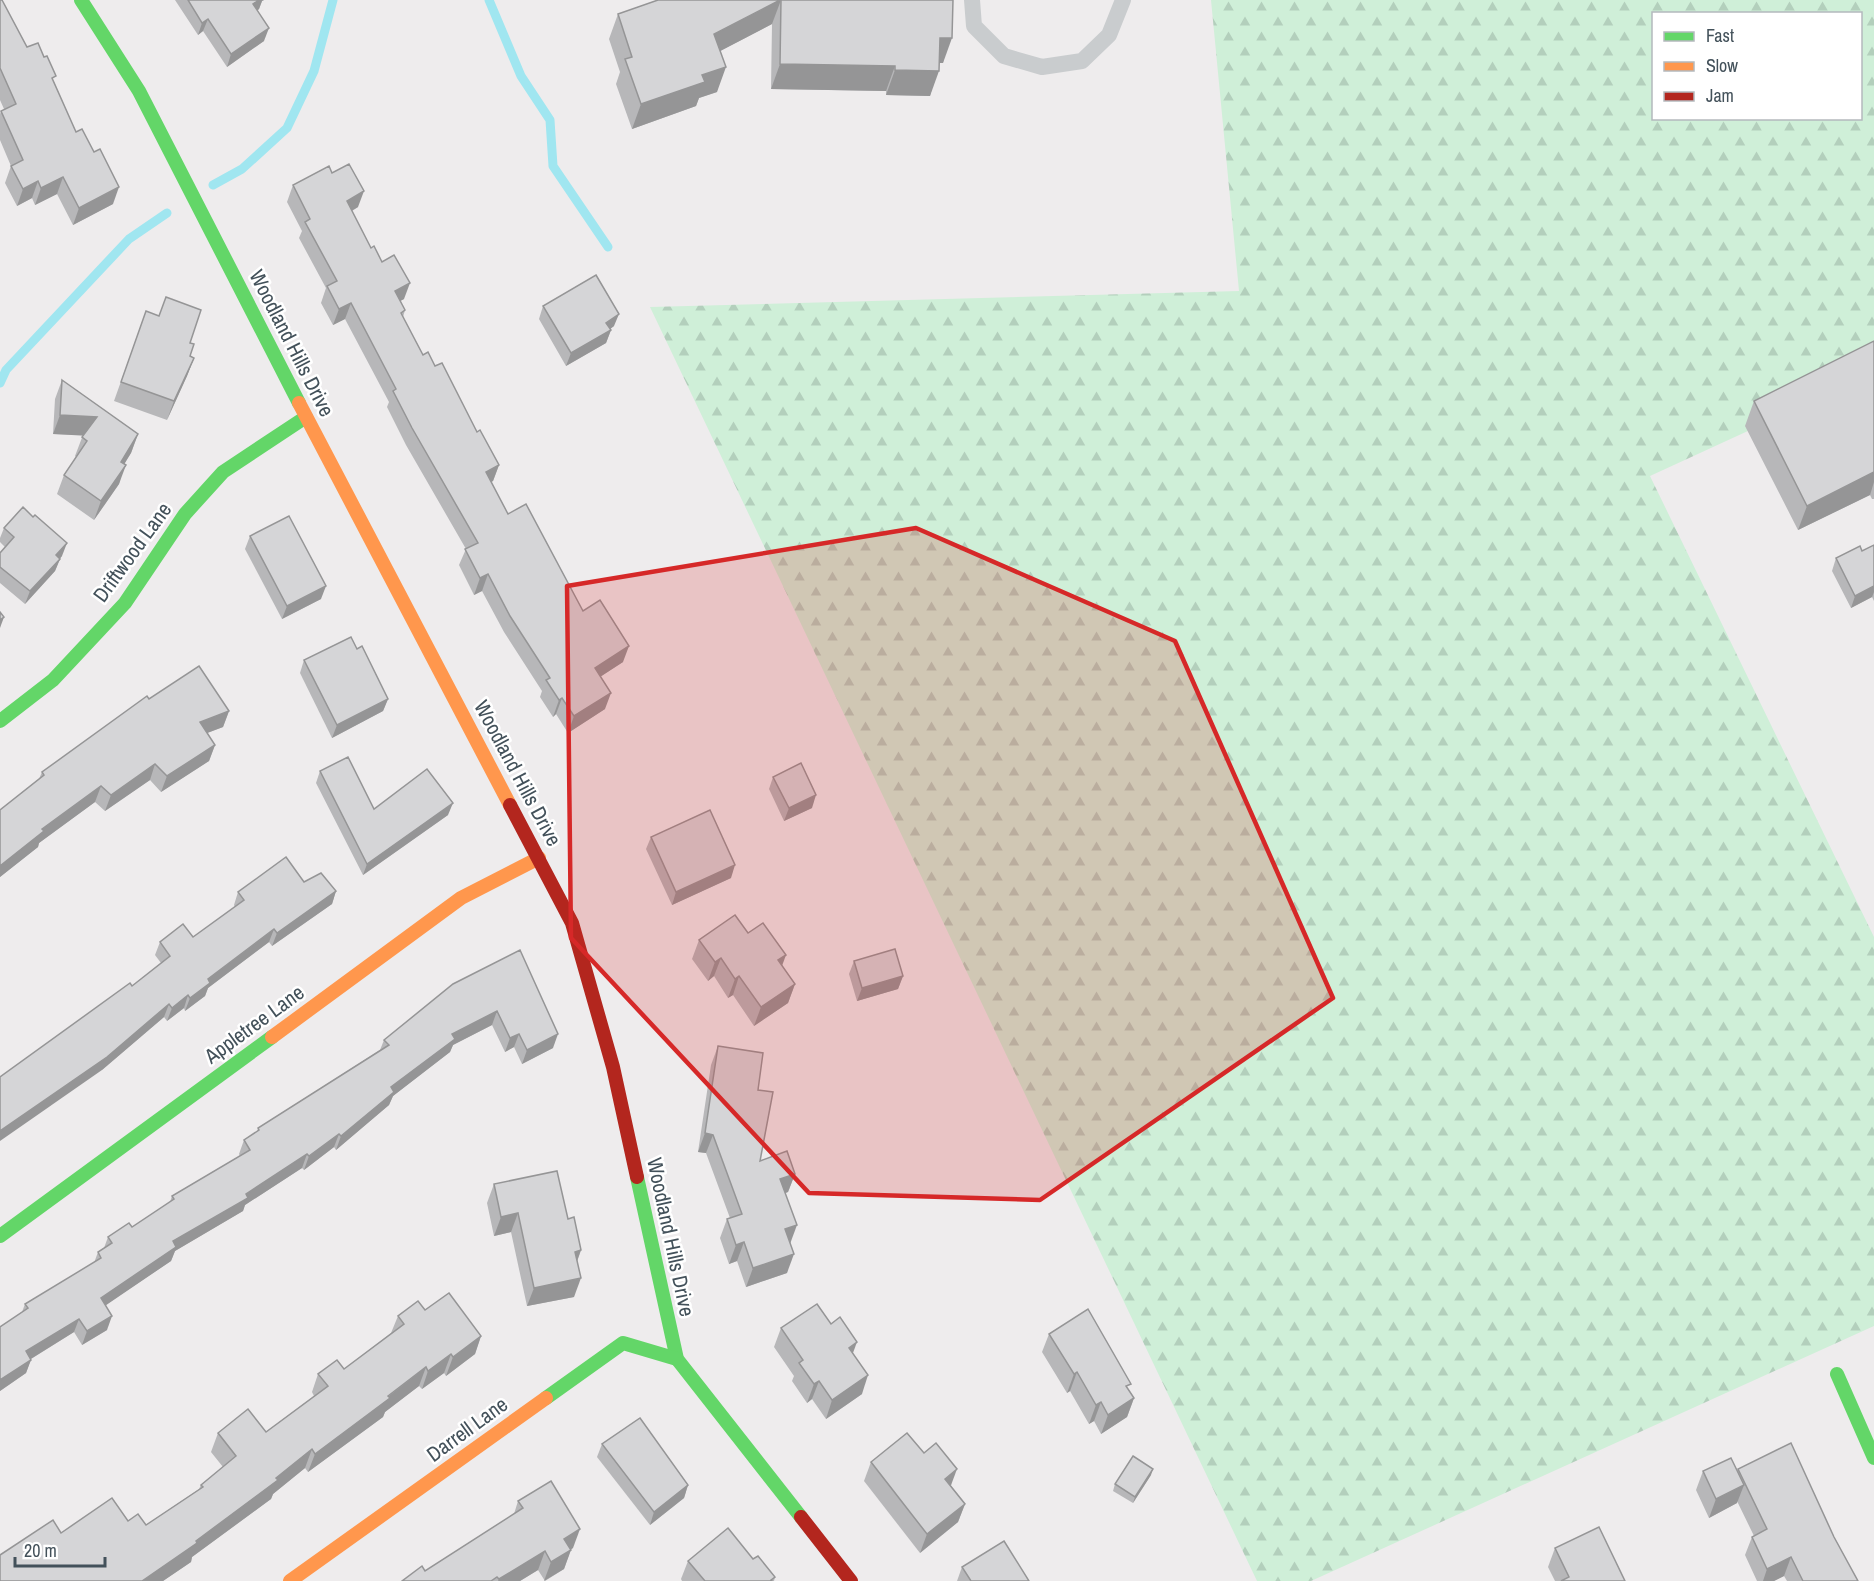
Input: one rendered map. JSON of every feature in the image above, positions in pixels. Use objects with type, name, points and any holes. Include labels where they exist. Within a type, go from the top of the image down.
[{"type":"street","name":"Woodland Hills Drive","points":[[81,0],[145,102],[306,417],[540,858],[572,923],[613,1067],[677,1359],[850,1581]]},
{"type":"street","name":"Driftwood Lane","points":[[0,721],[53,680],[125,603],[185,514],[223,472],[306,417]]},
{"type":"street","name":"Appletree Lane","points":[[0,1236],[461,898],[540,858]]},
{"type":"street","name":"Darrell Lane","points":[[290,1581],[623,1343],[677,1359]]},
{"type":"street","points":[[1837,1374],[1874,1458]]},
{"type":"lane","points":[[972,0],[975,26],[1004,56],[1042,67],[1083,61],[1109,35],[1123,0]]},
{"type":"highlighted area","points":[[916,528],[1175,641],[1333,998],[1040,1200],[809,1193],[571,938],[567,586]]},
{"type":"green space","points":[[1211,0],[1874,0],[1874,373],[1650,476],[1874,937],[1874,1326],[1311,1581],[1257,1581],[650,307],[1239,291]]},
{"type":"building","points":[[0,0],[27,47],[38,43],[44,57],[47,56],[56,76],[52,78],[76,132],[82,129],[94,152],[100,149],[119,187],[79,208],[63,177],[41,188],[38,181],[23,189],[11,166],[23,160],[1,111],[16,104],[0,68]]},
{"type":"building","points":[[188,0],[259,0],[253,4],[269,28],[231,54],[208,19],[202,23]]},
{"type":"building","points":[[658,0],[780,0],[714,34],[726,67],[702,75],[705,82],[641,104],[625,59],[632,57],[618,14]]},
{"type":"building","points":[[781,0],[953,0],[952,38],[940,38],[939,71],[895,70],[895,66],[780,64]]},
{"type":"building","points":[[349,164],[364,191],[347,201],[371,248],[374,246],[382,262],[394,255],[410,283],[395,291],[405,310],[401,313],[423,355],[428,352],[435,366],[442,363],[477,432],[480,430],[499,465],[486,472],[508,514],[526,504],[583,611],[600,600],[629,646],[595,668],[611,693],[574,716],[562,698],[559,700],[546,680],[550,678],[510,616],[488,574],[480,578],[465,549],[478,543],[412,428],[393,391],[396,389],[351,303],[339,309],[327,286],[337,281],[305,222],[310,219],[293,185],[329,166],[332,173]]},
{"type":"building","points":[[596,275],[619,314],[606,323],[611,330],[571,353],[543,306]]},
{"type":"building","points":[[166,297],[201,310],[190,343],[194,344],[190,356],[194,358],[174,401],[121,382],[146,311],[159,316]]},
{"type":"building","points":[[1874,341],[1874,472],[1807,506],[1754,401]]},
{"type":"building","points":[[62,380],[138,434],[121,462],[126,465],[101,501],[64,475],[87,441],[82,437],[97,417],[60,415]]},
{"type":"building","points":[[23,507],[67,543],[56,555],[60,559],[30,591],[0,567],[0,553],[14,537],[4,528]]},
{"type":"building","points":[[289,516],[326,586],[287,606],[250,536]]},
{"type":"building","points":[[1874,545],[1874,586],[1855,596],[1836,558],[1860,546],[1862,551]]},
{"type":"building","points":[[351,637],[357,649],[362,646],[388,699],[337,725],[304,660]]},
{"type":"building","points":[[199,666],[229,711],[200,722],[215,745],[167,776],[155,764],[111,795],[101,786],[42,829],[44,831],[0,866],[0,810],[44,775],[42,772],[147,696],[149,699]]},
{"type":"building","points":[[348,757],[374,809],[427,769],[453,803],[367,864],[320,771]]},
{"type":"building","points":[[801,763],[816,795],[789,808],[773,777]]},
{"type":"building","points":[[710,810],[735,865],[676,892],[651,837]]},
{"type":"building","points":[[286,857],[304,882],[321,873],[336,891],[277,933],[274,929],[208,979],[210,983],[190,998],[188,995],[172,1008],[169,1004],[107,1057],[0,1131],[0,1077],[130,983],[132,986],[170,956],[160,942],[183,924],[193,937],[244,900],[238,892]]},
{"type":"building","points":[[735,915],[748,933],[763,923],[786,955],[778,960],[795,984],[761,1007],[739,976],[735,979],[721,958],[715,962],[699,940]]},
{"type":"building","points":[[895,949],[903,976],[862,988],[854,961]]},
{"type":"building","points":[[520,950],[558,1034],[527,1050],[519,1034],[510,1038],[497,1011],[452,1034],[455,1039],[391,1087],[394,1092],[341,1136],[339,1134],[309,1156],[307,1154],[246,1194],[248,1198],[173,1241],[176,1247],[101,1298],[112,1316],[87,1331],[79,1319],[26,1351],[31,1360],[0,1380],[0,1327],[28,1308],[25,1304],[101,1258],[98,1252],[112,1243],[108,1237],[129,1223],[132,1227],[174,1199],[172,1196],[250,1150],[244,1140],[259,1130],[258,1128],[389,1045],[384,1040],[453,984]]},
{"type":"building","points":[[718,1046],[763,1053],[758,1090],[773,1092],[760,1161],[787,1151],[795,1174],[780,1179],[797,1225],[785,1229],[794,1254],[753,1268],[744,1242],[736,1245],[727,1219],[742,1214],[713,1135],[705,1133]]},
{"type":"building","points":[[557,1171],[568,1219],[574,1217],[581,1250],[575,1252],[581,1278],[534,1288],[518,1213],[501,1217],[494,1184]]},
{"type":"building","points":[[449,1293],[481,1336],[453,1357],[451,1354],[428,1371],[426,1367],[388,1396],[390,1398],[315,1454],[312,1449],[276,1478],[278,1480],[196,1541],[197,1543],[142,1581],[0,1581],[0,1555],[53,1520],[61,1533],[112,1498],[128,1521],[138,1514],[146,1525],[203,1487],[201,1485],[236,1456],[218,1433],[248,1409],[266,1432],[328,1386],[318,1374],[337,1360],[344,1369],[404,1324],[398,1316],[418,1301],[425,1310]]},
{"type":"building","points":[[817,1304],[831,1324],[840,1317],[857,1342],[849,1348],[868,1375],[832,1400],[819,1381],[814,1384],[799,1363],[803,1360],[781,1328]]},
{"type":"building","points":[[1088,1309],[1131,1384],[1126,1386],[1134,1398],[1108,1415],[1101,1402],[1096,1405],[1077,1372],[1074,1374],[1049,1334]]},
{"type":"building","points":[[640,1418],[688,1485],[654,1512],[602,1444]]},
{"type":"building","points":[[907,1433],[924,1453],[936,1443],[957,1469],[945,1479],[965,1504],[927,1534],[871,1462]]},
{"type":"building","points":[[1791,1443],[1834,1537],[1858,1581],[1803,1581],[1791,1557],[1767,1569],[1752,1537],[1767,1529],[1738,1469]]},
{"type":"building","points":[[1133,1456],[1153,1469],[1135,1497],[1115,1484]]},
{"type":"building","points":[[1731,1458],[1744,1485],[1716,1499],[1703,1471]]},
{"type":"building","points":[[551,1481],[580,1529],[564,1539],[571,1550],[551,1562],[545,1551],[499,1579],[497,1577],[491,1581],[402,1581],[422,1566],[425,1571],[523,1508],[518,1501]]},
{"type":"building","points":[[1599,1527],[1625,1581],[1561,1581],[1569,1577],[1555,1548]]},
{"type":"building","points":[[728,1528],[753,1559],[758,1556],[775,1577],[772,1581],[705,1581],[688,1561]]},
{"type":"building","points":[[1004,1541],[1029,1581],[971,1581],[962,1567]]},
{"type":"waterway","points":[[213,185],[242,169],[287,128],[314,71],[333,0]]},
{"type":"waterway","points":[[489,0],[521,76],[550,120],[553,166],[608,247]]},
{"type":"waterway","points":[[0,383],[6,370],[129,239],[167,213]]},
{"type":"traffic: fast","points":[[81,0],[139,91],[299,403]]},
{"type":"traffic: fast","points":[[0,721],[53,680],[125,603],[185,514],[223,472],[306,417]]},
{"type":"traffic: fast","points":[[0,1236],[272,1037]]},
{"type":"traffic: fast","points":[[637,1177],[677,1359],[801,1517]]},
{"type":"traffic: fast","points":[[546,1398],[623,1343],[677,1359]]},
{"type":"traffic: fast","points":[[1837,1374],[1874,1458]]},
{"type":"traffic: slow","points":[[299,403],[510,805]]},
{"type":"traffic: slow","points":[[272,1037],[461,898],[539,858]]},
{"type":"traffic: slow","points":[[290,1581],[546,1398]]},
{"type":"traffic: jam","points":[[510,805],[572,923],[613,1067],[637,1177]]},
{"type":"traffic: jam","points":[[801,1517],[851,1581]]}]
